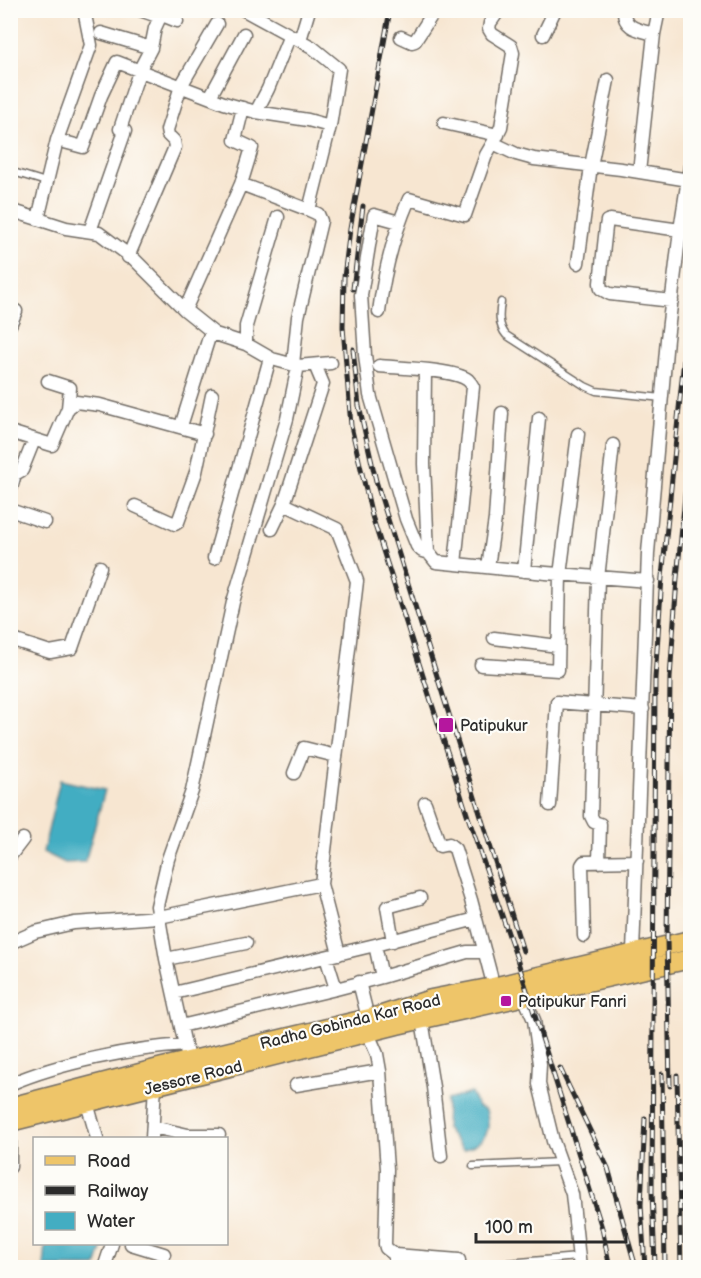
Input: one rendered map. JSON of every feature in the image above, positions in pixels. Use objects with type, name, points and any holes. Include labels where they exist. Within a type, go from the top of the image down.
[{"type":"main road","name":"Radha Gobinda Kar Road","points":[[375,1024],[431,999],[493,987],[690,940]]},
{"type":"main road","name":"Jessore Road","points":[[10,1122],[155,1085],[189,1061],[375,1024],[422,1020],[690,959]]},
{"type":"main road","points":[[10,1107],[189,1061]]},
{"type":"street","points":[[38,219],[57,140],[91,45],[84,10]]},
{"type":"street","points":[[140,10],[163,14],[177,21]]},
{"type":"street","points":[[244,10],[295,38],[339,69],[330,126],[309,210]]},
{"type":"street","points":[[256,112],[309,10]]},
{"type":"street","points":[[380,312],[387,263],[399,222],[409,199],[465,215],[486,155],[496,139],[513,53],[511,46],[492,34],[489,29],[490,23],[499,10]]},
{"type":"street","points":[[543,35],[555,10]]},
{"type":"street","points":[[624,10],[626,22],[632,28],[654,34]]},
{"type":"street","points":[[639,172],[654,34],[659,10]]},
{"type":"street","points":[[401,38],[415,41],[431,12]]},
{"type":"street","points":[[90,231],[125,131],[120,129],[140,69],[151,48],[163,14]]},
{"type":"street","points":[[128,256],[175,147],[174,141],[166,130],[181,86],[218,24]]},
{"type":"street","points":[[101,33],[151,48]]},
{"type":"street","points":[[210,97],[244,34]]},
{"type":"street","points":[[57,140],[83,147],[114,64],[120,62],[256,112],[308,120],[330,126]]},
{"type":"street","points":[[578,263],[591,166],[608,80]]},
{"type":"street","points":[[185,310],[241,184],[252,148],[235,140],[243,108]]},
{"type":"street","points":[[444,123],[496,139],[523,157],[689,180]]},
{"type":"street","points":[[633,952],[648,553],[672,301],[690,166]]},
{"type":"street","points":[[189,1061],[166,959],[157,906],[160,886],[192,790],[233,602],[287,419],[296,365],[298,317],[321,222],[318,214],[241,184]]},
{"type":"street","points":[[10,210],[66,228],[99,233],[134,259],[185,310],[211,331],[246,344],[270,358],[296,365],[331,363]]},
{"type":"street","points":[[399,222],[374,215],[361,295],[364,355],[370,396],[406,519],[417,546],[428,552],[436,562],[560,575],[648,581]]},
{"type":"street","points":[[246,344],[246,326],[278,217]]},
{"type":"street","points":[[672,301],[609,294],[601,289],[606,227],[607,221],[610,220],[680,230]]},
{"type":"street","points":[[10,309],[16,311],[10,325]]},
{"type":"street","points":[[181,426],[211,331]]},
{"type":"street","points":[[214,558],[270,358]]},
{"type":"street","points":[[272,529],[284,504],[323,384],[315,365]]},
{"type":"street","points":[[379,366],[459,376],[468,380],[473,387],[455,564]]},
{"type":"street","points":[[425,370],[423,464],[428,552]]},
{"type":"street","points":[[10,432],[52,446],[68,408],[70,388],[48,381]]},
{"type":"street","points":[[135,506],[174,524],[178,522],[196,472],[212,395]]},
{"type":"street","points":[[68,408],[76,402],[100,405],[205,434]]},
{"type":"street","points":[[488,567],[495,519],[502,413]]},
{"type":"street","points":[[524,571],[539,418]]},
{"type":"street","points":[[481,665],[558,670],[560,575],[578,434]]},
{"type":"street","points":[[10,492],[15,474],[22,470],[34,440]]},
{"type":"street","points":[[599,862],[600,824],[591,820],[598,578],[613,445]]},
{"type":"street","points":[[284,504],[337,529],[357,581],[321,884],[336,989]]},
{"type":"street","points":[[10,510],[45,522]]},
{"type":"street","points":[[10,639],[50,652],[72,648],[100,567]]},
{"type":"street","points":[[494,638],[558,646]]},
{"type":"street","points":[[550,805],[557,702],[643,709]]},
{"type":"street","points":[[294,773],[304,748],[336,756]]},
{"type":"street","points":[[425,802],[440,846],[449,844],[454,849],[491,976]]},
{"type":"street","points":[[10,856],[23,839]]},
{"type":"street","points":[[584,936],[582,866],[584,862],[637,861]]},
{"type":"street","points":[[10,943],[34,932],[74,923],[159,917],[321,884]]},
{"type":"street","points":[[393,940],[387,907],[420,898]]},
{"type":"street","points":[[174,993],[476,919]]},
{"type":"street","points":[[166,959],[246,943]]},
{"type":"street","points":[[375,945],[382,976]]},
{"type":"street","points":[[182,1026],[336,989],[467,952],[485,952]]},
{"type":"street","points":[[359,982],[375,1024],[380,1071],[387,1169],[386,1248],[395,1261],[459,1260],[459,1268]]},
{"type":"street","points":[[524,997],[534,1020],[540,1064],[538,1084],[553,1141],[572,1194],[579,1262]]},
{"type":"street","points":[[422,1020],[441,1156]]},
{"type":"street","points":[[10,1084],[30,1076],[95,1059],[160,1047],[189,1061]]},
{"type":"street","points":[[296,1084],[380,1071]]},
{"type":"street","points":[[155,1085],[153,1133],[219,1135]]},
{"type":"street","points":[[87,1103],[97,1137]]},
{"type":"street","points":[[10,1133],[10,1167]]},
{"type":"street","points":[[104,1268],[112,1245]]},
{"type":"street","points":[[134,1245],[164,1254]]},
{"type":"lane","points":[[10,171],[46,182]]},
{"type":"lane","points":[[501,302],[499,316],[506,335],[585,386],[605,393],[662,398]]},
{"type":"lane","points":[[473,1166],[560,1162]]},
{"type":"lane","points":[[508,1263],[579,1262]]},
{"type":"water","points":[[60,780],[105,790],[85,862],[65,863],[43,852]]},
{"type":"water","points":[[471,1093],[478,1107],[486,1110],[488,1125],[485,1136],[481,1140],[463,1150],[446,1128],[447,1100]]},
{"type":"water","points":[[46,1245],[104,1245],[96,1267],[44,1267]]},
{"type":"railway","points":[[390,10],[350,229],[344,277],[343,327],[351,426],[372,516],[468,817],[517,959],[602,1228],[610,1268]]},
{"type":"railway","points":[[353,289],[363,206]]},
{"type":"railway","points":[[655,1265],[652,1192],[655,678],[662,577],[690,300]]},
{"type":"railway","points":[[353,349],[359,406],[376,481],[523,951]]},
{"type":"railway","points":[[670,1086],[667,939],[670,678],[690,445]]},
{"type":"railway","points":[[560,1068],[608,1168],[636,1268]]},
{"type":"railway","points":[[662,1074],[665,1268]]},
{"type":"railway","points":[[677,1075],[681,1268]]},
{"type":"railway","points":[[645,1118],[641,1205],[645,1268]]},
{"type":"place","name":"Patipukur","points":[[446,725]]},
{"type":"place","name":"Patipukur Fanri","points":[[506,1001]]}]
